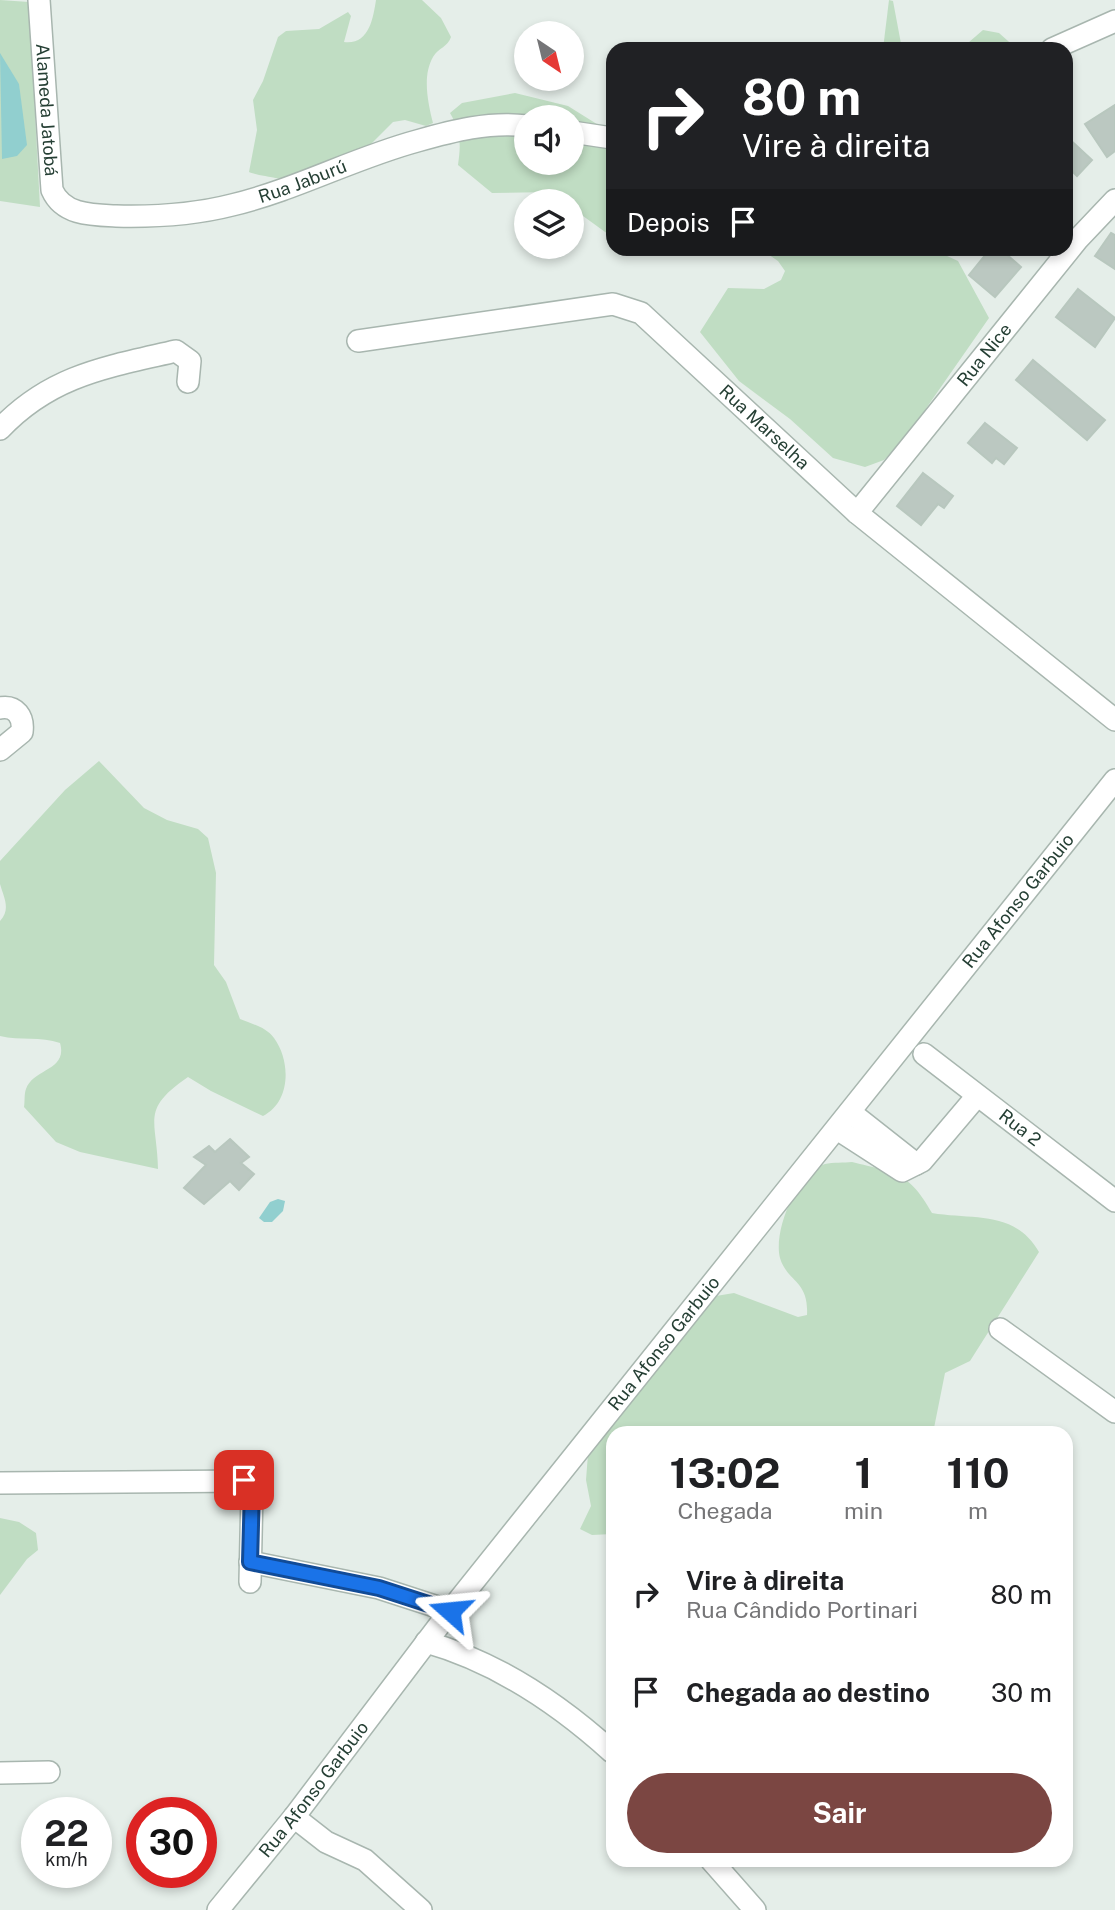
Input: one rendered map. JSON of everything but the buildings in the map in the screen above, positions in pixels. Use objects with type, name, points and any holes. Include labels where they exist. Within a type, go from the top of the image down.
[{"type":"street","name":"Alameda Jatobá","points":[[39,0],[52,190],[65,207],[73,210]]},
{"type":"street","points":[[1068,42],[1115,21]]},
{"type":"street","name":"Rua Jaburú","points":[[73,210],[95,215],[155,217],[188,214],[233,205],[414,141],[462,129],[514,127]]},
{"type":"street","points":[[584,134],[606,137]]},
{"type":"street","name":"Rua Nice","points":[[1073,245],[1115,200]]},
{"type":"street","name":"Rua Nice","points":[[857,513],[1064,256]]},
{"type":"street","name":"Rua Marselha","points":[[358,341],[613,304],[641,313],[857,513],[1115,720]]},
{"type":"street","points":[[0,429],[22,406],[55,384],[100,369],[176,351],[190,361],[188,383]]},
{"type":"street","points":[[0,708],[6,707],[17,712],[23,721],[22,732],[0,750]]},
{"type":"street","name":"Rua Afonso Garbuio","points":[[218,1910],[294,1816],[450,1611],[1115,780]]},
{"type":"street","name":"Rua 2","points":[[924,1054],[1115,1201]]},
{"type":"street","points":[[836,1129],[896,1170],[902,1171],[916,1164],[977,1096]]},
{"type":"street","points":[[850,1112],[916,1164]]},
{"type":"street","points":[[1000,1329],[1115,1412]]},
{"type":"street","points":[[0,1483],[248,1481],[252,1492],[250,1572],[379,1588],[450,1611]]},
{"type":"street","points":[[426,1642],[452,1650],[537,1692],[606,1747]]},
{"type":"street","points":[[0,1773],[49,1772]]},
{"type":"street","points":[[294,1816],[326,1842],[365,1860],[421,1910]]},
{"type":"street","points":[[717,1867],[755,1910]]},
{"type":"green space","points":[[0,0],[29,2],[40,207],[0,201]]},
{"type":"green space","points":[[376,0],[422,0],[441,18],[451,37],[433,57],[428,73],[428,98],[433,123],[426,126],[405,120],[393,122],[354,161],[302,183],[249,172],[257,130],[253,100],[263,81],[278,37],[286,31],[319,29],[348,12],[351,16],[344,42],[352,42],[364,35],[368,29]]},
{"type":"green space","points":[[889,0],[893,1],[901,42],[884,42]]},
{"type":"green space","points":[[983,30],[999,33],[1009,42],[969,42]]},
{"type":"green space","points":[[515,93],[564,105],[514,105],[514,175],[584,175],[584,116],[606,128],[606,233],[584,217],[584,189],[514,189],[514,193],[492,193],[458,165],[460,151],[456,126],[450,113],[462,103]]},
{"type":"green space","points":[[771,256],[947,256],[958,261],[989,318],[927,407],[918,425],[884,460],[865,467],[833,458],[790,419],[739,381],[700,332],[728,288],[764,289],[781,280],[785,271]]},
{"type":"green space","points":[[99,761],[144,808],[167,820],[198,829],[208,838],[216,873],[214,965],[226,982],[240,1019],[271,1034],[280,1047],[285,1069],[279,1101],[263,1116],[188,1077],[173,1088],[157,1107],[155,1117],[158,1169],[80,1152],[56,1142],[24,1107],[25,1091],[30,1082],[59,1059],[60,1043],[0,1036],[0,921],[6,908],[0,884],[0,861],[65,790]]},
{"type":"green space","points":[[852,1162],[891,1172],[916,1189],[932,1213],[978,1217],[1006,1223],[1018,1229],[1039,1252],[970,1361],[945,1373],[934,1426],[610,1426],[710,1297],[734,1293],[798,1317],[807,1315],[805,1295],[780,1258],[780,1233],[789,1204],[805,1178],[828,1163]]},
{"type":"green space","points":[[606,1431],[606,1534],[592,1535],[580,1529],[591,1506],[586,1480],[588,1454]]},
{"type":"green space","points":[[0,1518],[19,1522],[36,1533],[38,1550],[27,1559],[0,1595]]},
{"type":"water","points":[[0,53],[19,84],[27,145],[17,156],[2,159]]},
{"type":"water","points":[[278,1199],[285,1201],[283,1211],[272,1222],[264,1222],[259,1218],[270,1202]]},
{"type":"route","points":[[244,1480],[251,1484],[252,1488],[250,1562],[379,1588],[450,1611]]}]
